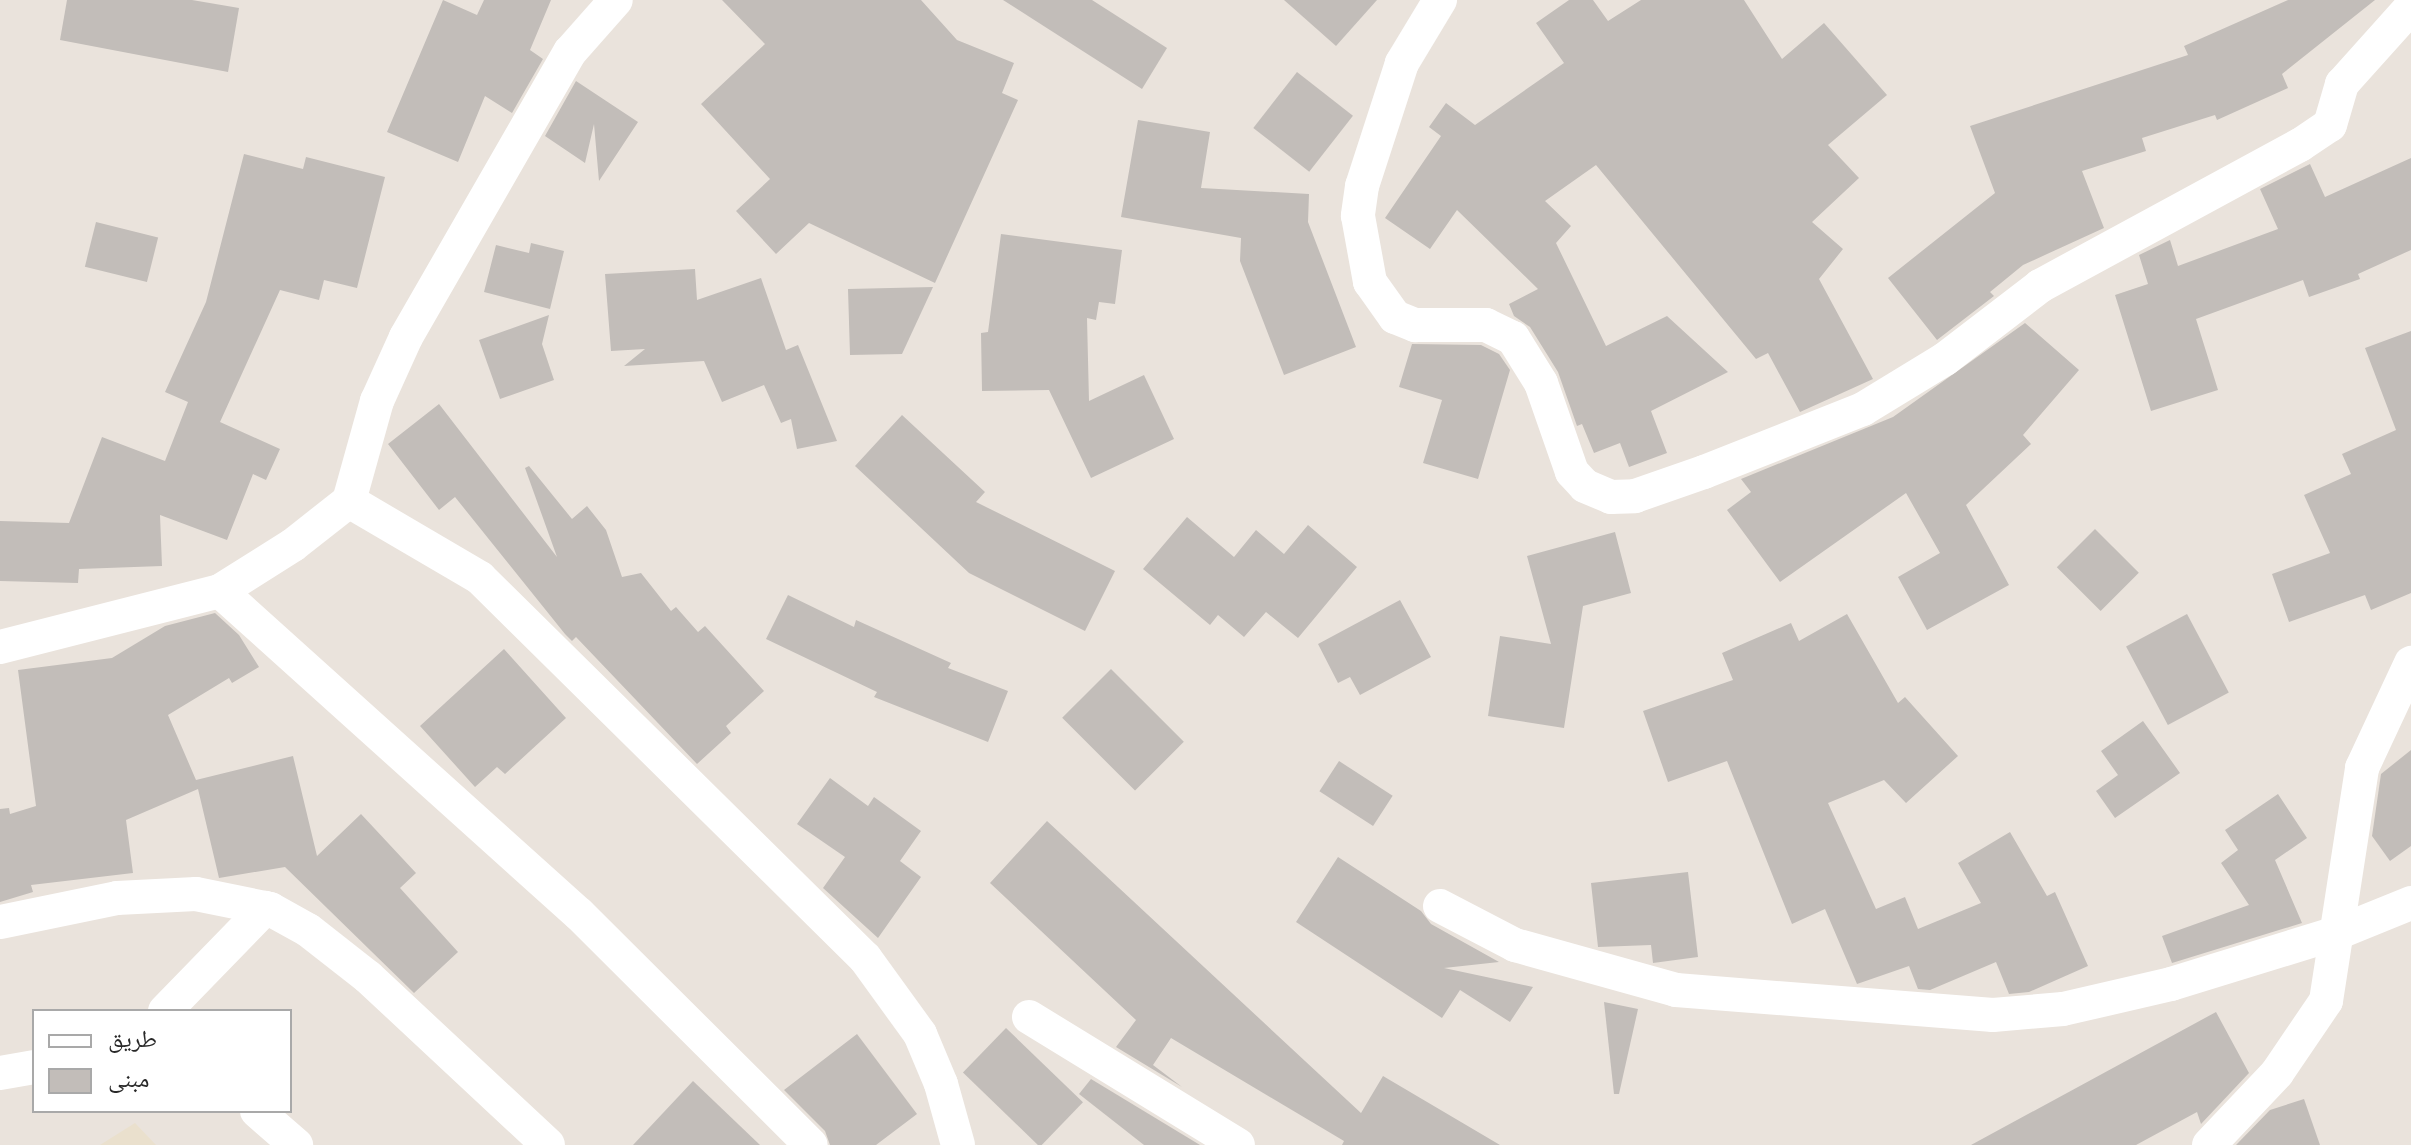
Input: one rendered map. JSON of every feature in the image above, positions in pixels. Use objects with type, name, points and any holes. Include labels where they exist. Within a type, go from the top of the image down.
[{"type":"street","points":[[0,647],[220,591],[293,545],[349,501],[377,401],[406,337],[570,52],[616,0]]},
{"type":"street","points":[[1440,0],[1402,63],[1362,186],[1358,216],[1370,282],[1395,317],[1415,325],[1486,325],[1513,338],[1541,383],[1572,472],[1585,486],[1611,497],[1635,496],[1704,472],[1863,409],[1945,359],[2040,286],[2300,145],[2330,125],[2342,84],[2411,7]]},
{"type":"street","points":[[349,501],[421,539],[480,578],[865,958],[920,1034],[941,1084],[958,1145]]},
{"type":"street","points":[[220,591],[579,914],[811,1145]]},
{"type":"street","points":[[2209,1145],[2310,1029],[2326,1001],[2362,768],[2411,663]]},
{"type":"street","points":[[0,922],[117,898],[196,894],[265,908],[308,930],[368,977],[548,1145]]},
{"type":"street","points":[[1440,906],[1515,945],[1676,990],[1993,1015],[2063,1009],[2171,984],[2337,933],[2411,903]]},
{"type":"street","points":[[167,1009],[265,908]]},
{"type":"street","points":[[1029,1017],[1238,1145]]},
{"type":"street","points":[[0,1073],[32,1067]]},
{"type":"street","points":[[259,1113],[296,1145]]},
{"type":"shaded area","points":[[135,1123],[156,1145],[100,1145]]},
{"type":"building","points":[[67,0],[192,0],[239,8],[228,72],[60,40]]},
{"type":"building","points":[[443,0],[477,15],[484,0],[551,0],[530,50],[543,59],[512,113],[485,96],[458,162],[387,132]]},
{"type":"building","points":[[722,0],[921,0],[957,40],[1014,63],[1002,93],[1018,100],[935,283],[809,223],[776,254],[736,211],[770,179],[701,104],[765,44]]},
{"type":"building","points":[[1003,0],[1092,0],[1167,48],[1142,89]]},
{"type":"building","points":[[1284,0],[1377,0],[1336,46]]},
{"type":"building","points":[[1569,0],[1593,0],[1608,21],[1641,0],[1744,0],[1782,59],[1824,23],[1887,95],[1828,145],[1859,178],[1812,222],[1843,249],[1819,279],[1873,379],[1800,412],[1768,353],[1756,359],[1596,165],[1545,201],[1571,226],[1556,243],[1606,346],[1667,316],[1728,372],[1651,411],[1667,453],[1629,467],[1620,443],[1594,453],[1582,424],[1577,426],[1558,372],[1530,327],[1514,316],[1509,304],[1538,289],[1457,210],[1430,249],[1385,218],[1441,136],[1429,127],[1446,103],[1475,125],[1564,63],[1536,23]]},
{"type":"building","points":[[2288,0],[2375,0],[2282,74],[2288,88],[2217,120],[2215,115],[2142,138],[2146,151],[2082,171],[2104,228],[2023,265],[1990,292],[1994,296],[1937,340],[1888,278],[1995,193],[1970,126],[2188,55],[2184,46]]},
{"type":"building","points":[[1297,72],[1353,116],[1309,172],[1253,128]]},
{"type":"building","points":[[576,81],[638,122],[599,181],[594,124],[585,163],[545,136]]},
{"type":"building","points":[[1138,120],[1210,132],[1201,188],[1309,194],[1308,222],[1356,347],[1284,375],[1240,261],[1241,238],[1121,217]]},
{"type":"building","points":[[244,154],[303,169],[306,157],[385,177],[357,288],[324,280],[319,300],[280,290],[220,422],[280,449],[266,480],[253,474],[227,540],[160,515],[162,566],[79,569],[78,583],[0,581],[0,521],[69,523],[102,437],[165,461],[188,402],[165,392],[206,302]]},
{"type":"building","points":[[2411,158],[2411,250],[2358,274],[2360,279],[2309,297],[2303,280],[2196,319],[2218,390],[2151,411],[2115,295],[2148,284],[2139,255],[2170,240],[2178,266],[2278,229],[2260,189],[2310,164],[2325,197]]},
{"type":"building","points":[[96,222],[158,237],[147,282],[85,267]]},
{"type":"building","points":[[1001,234],[1122,250],[1115,304],[1099,302],[1096,320],[1087,318],[1089,401],[1144,375],[1174,439],[1091,478],[1049,390],[982,391],[981,333],[988,332]]},
{"type":"building","points":[[531,243],[564,251],[550,309],[484,292],[496,245],[529,253]]},
{"type":"building","points":[[695,269],[697,300],[761,278],[786,350],[798,345],[837,441],[797,449],[791,419],[781,423],[764,385],[722,402],[704,361],[624,366],[645,349],[611,351],[605,274]]},
{"type":"building","points":[[933,287],[902,354],[850,355],[848,289]]},
{"type":"building","points":[[549,315],[542,344],[554,380],[500,399],[479,340]]},
{"type":"building","points":[[2025,323],[2079,370],[2023,435],[2031,444],[1966,505],[2009,585],[1927,630],[1898,577],[1940,553],[1906,493],[1780,582],[1727,510],[1751,492],[1741,479],[1893,417]]},
{"type":"building","points":[[2411,331],[2411,593],[2371,610],[2365,595],[2289,622],[2272,574],[2330,553],[2304,495],[2351,474],[2342,454],[2396,430],[2365,348]]},
{"type":"building","points":[[1412,344],[1481,345],[1499,354],[1510,370],[1478,479],[1423,463],[1442,400],[1399,387]]},
{"type":"building","points":[[439,404],[557,557],[525,468],[529,466],[572,519],[587,506],[606,530],[622,577],[641,573],[671,611],[676,607],[698,632],[705,626],[764,691],[726,726],[731,733],[697,764],[576,637],[572,641],[565,634],[455,497],[439,510],[388,444]]},
{"type":"building","points":[[902,415],[985,492],[976,502],[1115,571],[1085,631],[969,573],[855,466]]},
{"type":"building","points":[[1187,517],[1234,557],[1256,530],[1284,554],[1308,525],[1357,567],[1298,638],[1266,612],[1244,637],[1218,615],[1210,625],[1143,569]]},
{"type":"building","points":[[2095,529],[2139,573],[2101,611],[2057,567]]},
{"type":"building","points":[[1615,532],[1631,593],[1583,606],[1564,728],[1488,716],[1500,636],[1551,644],[1527,556]]},
{"type":"building","points":[[788,595],[854,627],[856,620],[951,663],[948,668],[1008,691],[988,742],[874,697],[877,692],[766,639]]},
{"type":"building","points":[[1400,600],[1431,657],[1360,695],[1350,677],[1338,683],[1318,644]]},
{"type":"building","points":[[215,613],[239,635],[259,667],[232,683],[229,678],[168,715],[196,780],[293,756],[317,856],[361,814],[416,873],[400,888],[458,952],[414,993],[285,867],[219,878],[198,789],[126,820],[133,873],[31,885],[33,892],[0,902],[0,809],[9,808],[10,814],[36,806],[18,670],[112,658],[165,626]]},
{"type":"building","points":[[1847,614],[1898,703],[1905,697],[1958,756],[1906,803],[1884,780],[1828,803],[1876,909],[1905,897],[1918,929],[1981,903],[1958,863],[2010,832],[2047,896],[2055,892],[2088,966],[2029,992],[2009,994],[1996,962],[1930,990],[1918,989],[1909,966],[1857,984],[1825,909],[1792,924],[1727,761],[1668,782],[1643,711],[1733,680],[1722,653],[1791,623],[1799,641]]},
{"type":"building","points":[[2187,614],[2229,693],[2168,725],[2126,646]]},
{"type":"building","points":[[504,649],[566,718],[505,774],[497,767],[475,787],[420,726]]},
{"type":"building","points":[[1111,669],[1184,742],[1135,791],[1062,718]]},
{"type":"building","points":[[2143,721],[2180,773],[2115,818],[2096,791],[2118,775],[2101,751]]},
{"type":"building","points":[[2411,750],[2411,846],[2390,861],[2372,836],[2381,774]]},
{"type":"building","points":[[1339,761],[1393,796],[1373,826],[1319,791]]},
{"type":"building","points":[[830,778],[868,806],[874,797],[921,831],[900,861],[921,877],[878,938],[823,888],[845,857],[797,824]]},
{"type":"building","points":[[2278,794],[2307,838],[2275,860],[2302,923],[2172,963],[2162,936],[2249,905],[2221,863],[2238,850],[2225,830]]},
{"type":"building","points":[[1047,821],[1361,1113],[1383,1076],[1500,1145],[1342,1145],[1344,1141],[1171,1038],[1153,1065],[1182,1087],[1116,1047],[1136,1020],[990,883]]},
{"type":"building","points":[[1338,857],[1421,911],[1431,924],[1499,962],[1444,968],[1533,987],[1510,1022],[1460,990],[1442,1018],[1296,922]]},
{"type":"building","points":[[1688,872],[1698,957],[1653,963],[1651,945],[1598,947],[1591,883]]},
{"type":"building","points":[[1604,1002],[1638,1009],[1619,1094],[1614,1094]]},
{"type":"building","points":[[2216,1012],[2249,1073],[2201,1124],[2197,1112],[2136,1145],[1971,1145]]},
{"type":"building","points":[[1006,1028],[1083,1102],[1042,1145],[1038,1145],[963,1073]]},
{"type":"building","points":[[857,1034],[917,1114],[876,1145],[830,1145],[825,1131],[784,1090]]},
{"type":"building","points":[[1091,1079],[1200,1145],[1144,1145],[1079,1094]]},
{"type":"building","points":[[693,1081],[760,1145],[633,1145]]},
{"type":"building","points":[[2304,1099],[2320,1145],[2236,1145],[2270,1110]]}]
